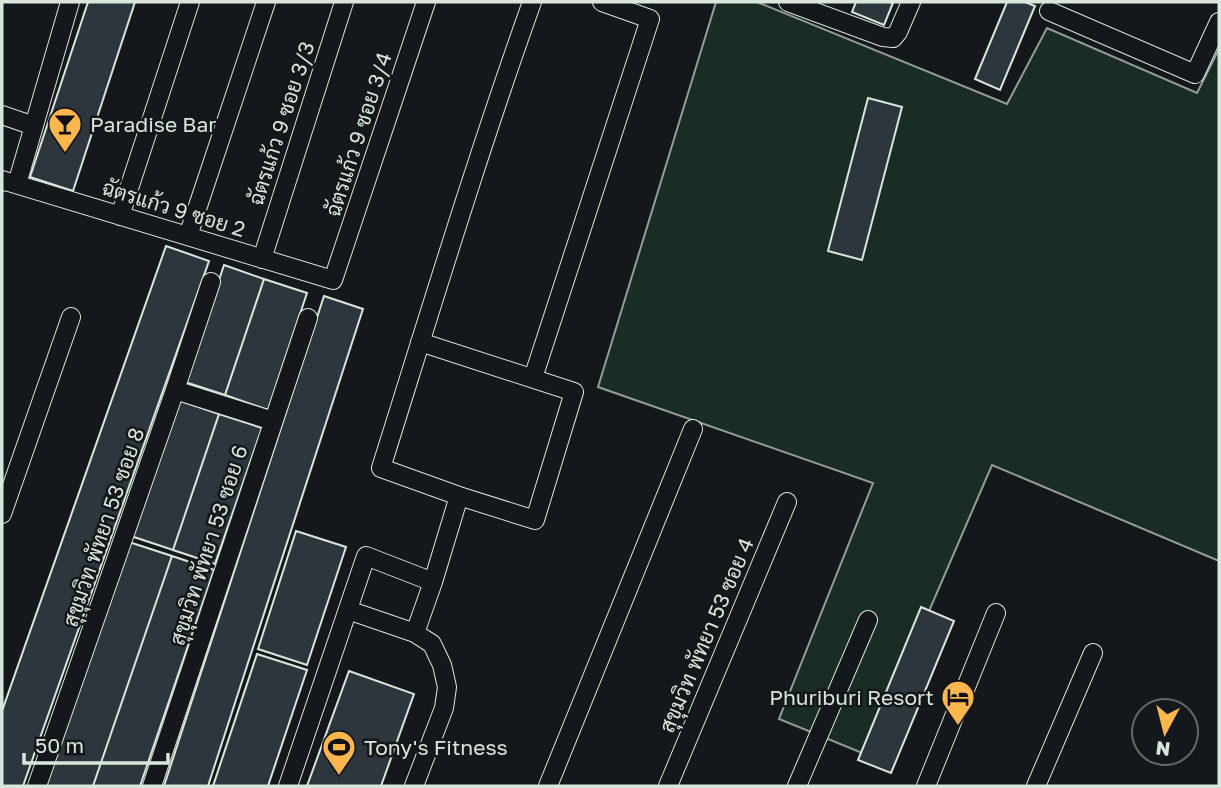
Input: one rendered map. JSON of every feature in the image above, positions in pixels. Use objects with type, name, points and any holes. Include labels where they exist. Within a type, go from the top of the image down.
[{"type":"street","points":[[7,182],[34,126],[70,2]]},
{"type":"street","points":[[120,216],[190,2]]},
{"type":"street","points":[[188,236],[266,2]]},
{"type":"street","name":"ฉัตรแก้ว 9 ซอย 3/3","points":[[262,259],[344,2]]},
{"type":"street","name":"ฉัตรแก้ว 9 ซอย 3/4","points":[[333,280],[425,2]]},
{"type":"street","points":[[421,342],[574,392],[535,520],[381,468],[421,342],[513,54],[532,2]]},
{"type":"street","points":[[533,378],[650,19],[601,2]]},
{"type":"street","points":[[788,2],[883,37],[893,38],[911,2]]},
{"type":"street","points":[[1049,11],[1195,74],[1219,22]]},
{"type":"street","points":[[2,115],[34,126]]},
{"type":"street","name":"ฉัตรแก้ว 9 ซอย 2","points":[[7,182],[333,280]]},
{"type":"street","name":"สุขุมวิท พัทยา 53 ซอย 8","points":[[37,786],[211,282]]},
{"type":"street","points":[[2,514],[71,317]]},
{"type":"street","name":"สุขุมวิท พัทยา 53 ซอย 6","points":[[152,786],[308,318]]},
{"type":"street","points":[[175,390],[273,421]]},
{"type":"street","points":[[548,786],[693,429]]},
{"type":"street","points":[[415,633],[459,496]]},
{"type":"street","name":"สุขุมวิท พัทยา 53 ซอย 4","points":[[668,786],[787,502]]},
{"type":"street","points":[[288,786],[366,556],[433,582]]},
{"type":"street","points":[[348,610],[415,633],[432,644],[442,665],[447,687],[444,708],[414,786]]},
{"type":"street","points":[[926,786],[996,613]]},
{"type":"street","points":[[797,786],[868,620]]},
{"type":"street","points":[[1036,786],[1093,653]]},
{"type":"green space","points":[[716,2],[757,2],[1007,104],[1047,28],[1197,93],[1219,49],[1219,561],[992,465],[867,755],[779,719],[873,483],[598,387]]},
{"type":"building","points":[[88,2],[135,2],[73,191],[30,177]]},
{"type":"building","points":[[856,2],[893,3],[884,25],[852,12]]},
{"type":"building","points":[[1007,2],[1025,2],[1035,6],[1000,90],[975,79]]},
{"type":"building","points":[[868,98],[902,107],[862,260],[828,251]]},
{"type":"building","points":[[166,246],[209,261],[23,786],[2,786],[2,711]]},
{"type":"building","points":[[224,265],[264,279],[225,395],[185,382]]},
{"type":"building","points":[[264,279],[307,293],[268,410],[225,395]]},
{"type":"building","points":[[324,296],[363,309],[208,786],[164,786]]},
{"type":"building","points":[[178,400],[219,414],[173,550],[131,536]]},
{"type":"building","points":[[219,414],[262,428],[215,564],[173,550]]},
{"type":"building","points":[[296,531],[346,547],[307,665],[258,649]]},
{"type":"building","points":[[129,542],[172,556],[93,786],[45,786]]},
{"type":"building","points":[[172,556],[214,570],[140,786],[93,786]]},
{"type":"building","points":[[921,607],[954,621],[891,773],[858,760]]},
{"type":"building","points":[[257,654],[307,670],[268,786],[213,786]]},
{"type":"building","points":[[349,671],[414,694],[381,786],[307,786]]},
{"type":"place","name":"Paradise Bar","points":[[65,154]]},
{"type":"place","name":"Phuriburi Resort","points":[[958,727]]},
{"type":"place","name":"Tony's Fitness","points":[[339,777]]}]
